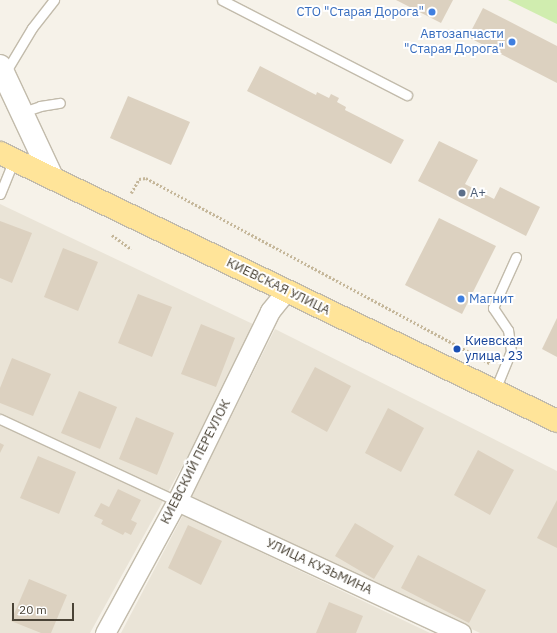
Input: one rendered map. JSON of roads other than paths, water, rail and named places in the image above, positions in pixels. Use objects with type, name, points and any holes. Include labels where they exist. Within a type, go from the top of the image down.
[{"type":"main road","name":"КИЕВСКАЯ УЛИЦА","points":[[7,156],[557,421]]},
{"type":"street","points":[[0,101],[2,69]]},
{"type":"street","points":[[2,69],[52,177]]},
{"type":"street","name":"КИЕВСКИЙ ПЕРЕУЛОК","points":[[106,633],[177,501],[270,311],[286,291]]},
{"type":"street","name":"УЛИЦА КУЗЬМИНА","points":[[177,501],[461,633]]},
{"type":"lane","points":[[2,69],[54,0]]},
{"type":"lane","points":[[222,0],[407,95]]},
{"type":"lane","points":[[23,112],[40,106],[60,103]]},
{"type":"lane","points":[[0,194],[7,156]]},
{"type":"lane","points":[[495,390],[510,351],[508,330],[493,308],[516,257]]},
{"type":"lane","points":[[0,420],[177,501]]},
{"type":"place","name":"СТО \"Старая Дорога\"","points":[[432,12]]},
{"type":"place","name":"Автозапчасти \"Старая Дорога\"","points":[[512,42]]},
{"type":"place","name":"А+","points":[[462,193]]},
{"type":"place","name":"Магнит","points":[[461,299]]},
{"type":"place","name":"Киевская улица, 23","points":[[457,349]]}]
